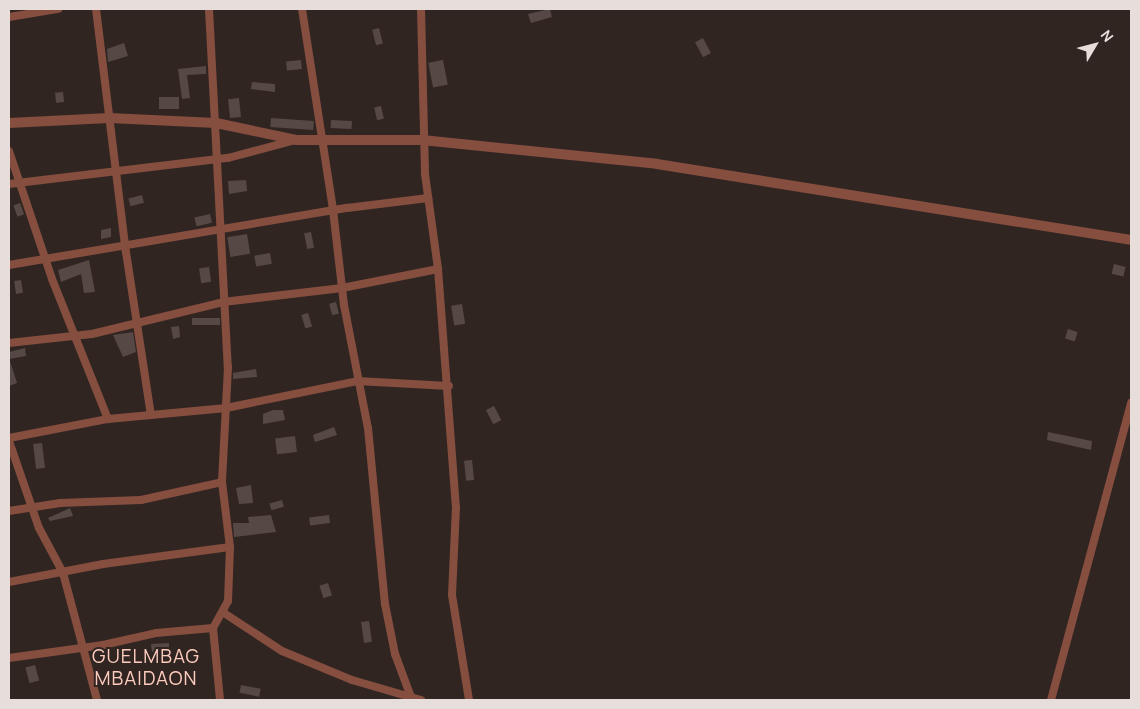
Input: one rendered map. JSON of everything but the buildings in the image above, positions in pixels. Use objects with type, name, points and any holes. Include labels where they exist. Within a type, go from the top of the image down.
[{"type":"street","points":[[9,17],[58,9]]},
{"type":"street","points":[[96,9],[125,245],[139,324],[151,415]]},
{"type":"street","points":[[209,9],[228,367],[222,482],[230,547],[228,601],[224,613],[213,628],[220,700]]},
{"type":"street","points":[[302,9],[320,140],[333,210],[342,288],[374,470],[385,604],[395,654],[412,699]]},
{"type":"street","points":[[421,9],[425,78],[422,140],[438,269],[449,386],[456,507],[452,596],[469,700]]},
{"type":"street","points":[[9,123],[110,118],[216,123],[297,140],[422,140],[657,164],[1131,240]]},
{"type":"street","points":[[9,184],[218,158],[297,140]]},
{"type":"street","points":[[9,152],[46,259],[108,419]]},
{"type":"street","points":[[9,265],[333,210],[428,198]]},
{"type":"street","points":[[9,343],[77,336],[139,324],[224,302],[342,288],[438,269]]},
{"type":"street","points":[[97,700],[63,573],[46,545],[9,440],[108,419],[226,408],[357,381],[449,386]]},
{"type":"street","points":[[1051,700],[1131,403]]},
{"type":"street","points":[[9,511],[90,501],[142,500],[222,482]]},
{"type":"street","points":[[9,582],[230,547]]},
{"type":"street","points":[[224,613],[282,650],[352,680],[412,699],[421,700]]},
{"type":"street","points":[[9,658],[82,648],[156,633],[213,628]]},
{"type":"district","name":"GUELMBAG MBAIDAON","points":[[146,668]]}]
